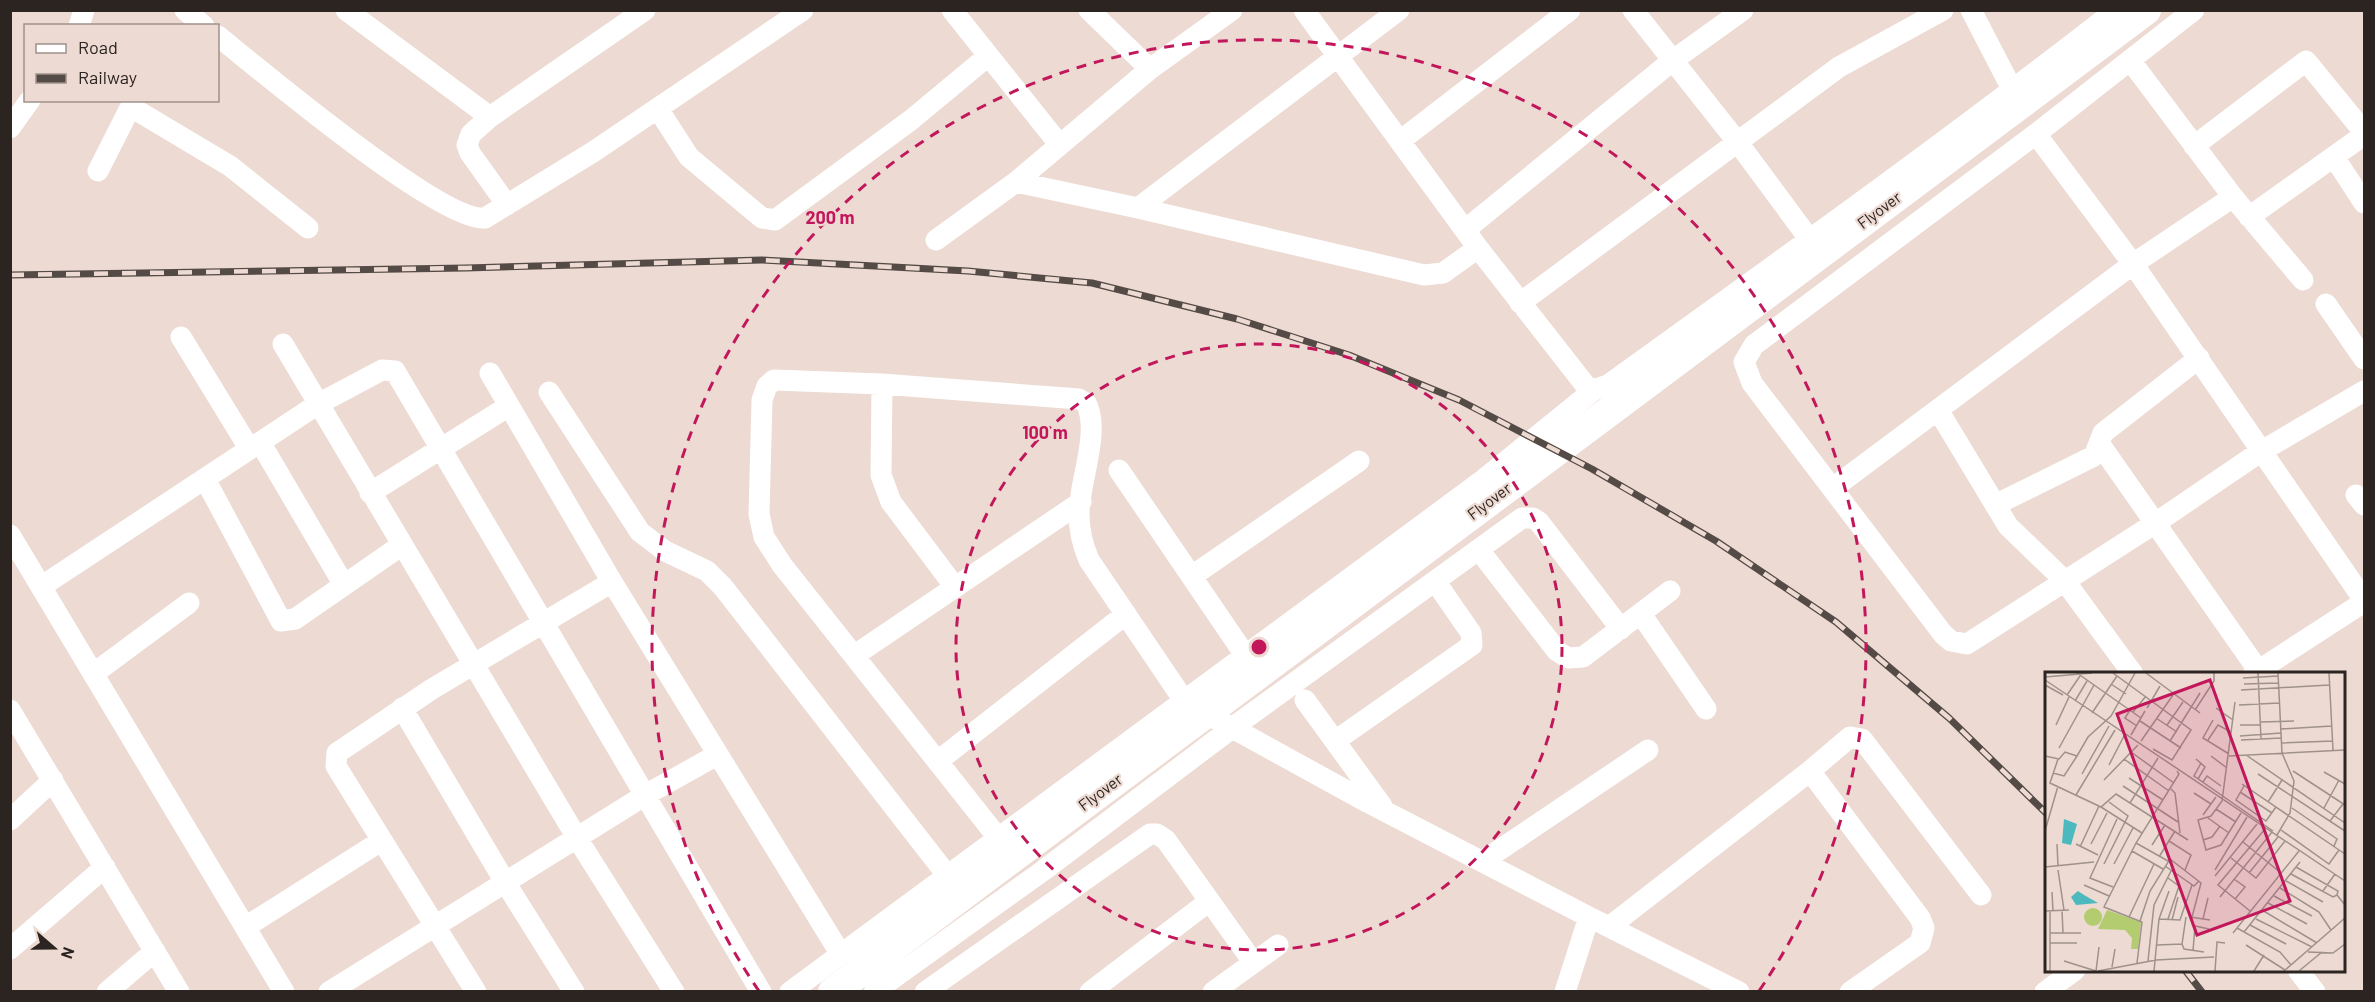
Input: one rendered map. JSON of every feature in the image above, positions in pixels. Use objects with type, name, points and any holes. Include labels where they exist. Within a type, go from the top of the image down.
[{"type":"main road","name":"Flyover","points":[[833,992],[2146,10]]},
{"type":"street","points":[[176,24],[184,10],[202,24]]},
{"type":"street","points":[[346,10],[490,117]]},
{"type":"street","points":[[507,205],[467,146],[471,134],[490,117],[645,10]]},
{"type":"street","points":[[219,37],[364,151],[456,211],[477,219],[485,218],[507,205],[658,108],[803,10]]},
{"type":"street","points":[[952,10],[1059,144]]},
{"type":"street","points":[[1089,10],[1150,69]]},
{"type":"street","points":[[936,240],[1016,182],[1150,69],[1232,10]]},
{"type":"street","points":[[1304,10],[1478,248],[1586,386],[1594,390]]},
{"type":"street","points":[[1138,208],[1400,10]]},
{"type":"street","points":[[1400,141],[1570,10]]},
{"type":"street","points":[[1633,10],[1739,144],[1810,240]]},
{"type":"street","points":[[1465,230],[1672,61],[1743,10]]},
{"type":"street","points":[[1520,303],[1739,144],[1839,67],[1943,10]]},
{"type":"street","points":[[1971,10],[2013,91]]},
{"type":"street","points":[[790,992],[1483,480],[1594,390],[1608,385],[1810,240],[2013,91],[2116,10]]},
{"type":"street","points":[[2194,10],[2036,134],[1754,345],[1744,362],[1752,383],[1943,634],[1958,644],[1967,644],[1978,639],[2260,452],[2364,391]]},
{"type":"street","points":[[658,108],[680,146],[696,165],[762,218],[776,220],[911,120],[988,56]]},
{"type":"street","points":[[2130,60],[2248,217],[2302,280]]},
{"type":"street","points":[[2194,146],[2306,61],[2364,134],[2248,217]]},
{"type":"street","points":[[10,128],[29,102]]},
{"type":"street","points":[[98,171],[133,104],[230,166],[308,228]]},
{"type":"street","points":[[2036,134],[2133,264],[2364,601],[2256,672],[2157,522],[2099,443]]},
{"type":"street","points":[[2334,157],[2364,203]]},
{"type":"street","points":[[1016,182],[1424,275],[1443,273],[1478,248]]},
{"type":"street","points":[[1833,488],[2133,264],[2233,197]]},
{"type":"street","points":[[1730,297],[1754,345]]},
{"type":"street","points":[[2326,304],[2364,359]]},
{"type":"street","points":[[181,337],[255,445],[344,585]]},
{"type":"street","points":[[283,344],[577,838],[674,992]]},
{"type":"street","points":[[1995,505],[2094,456],[2103,434],[2199,358]]},
{"type":"street","points":[[42,586],[318,404],[390,369],[399,375],[544,624],[647,794],[761,992]]},
{"type":"street","points":[[490,373],[612,582],[840,953]]},
{"type":"street","points":[[999,839],[782,565],[764,537],[759,514],[762,400],[767,386],[774,381],[882,384],[1079,399],[1086,403],[1092,421],[1079,514],[1083,546],[1089,560],[1185,702],[1385,811],[1739,992]]},
{"type":"street","points":[[882,384],[880,475],[891,502],[955,587]]},
{"type":"street","points":[[549,392],[640,532],[665,552],[707,571],[723,587],[947,874]]},
{"type":"street","points":[[370,493],[509,406]]},
{"type":"street","points":[[1938,410],[2008,526],[2064,580],[2132,672]]},
{"type":"street","points":[[1192,576],[1359,461]]},
{"type":"street","points":[[1119,470],[1245,655]]},
{"type":"street","points":[[205,479],[281,621],[296,619],[402,546]]},
{"type":"street","points":[[855,655],[1081,502]]},
{"type":"street","points":[[874,992],[1044,870],[1232,728],[1522,518],[1533,518],[1621,629]]},
{"type":"street","points":[[10,535],[247,926],[284,992]]},
{"type":"street","points":[[1479,550],[1561,656],[1575,659],[1583,657],[1670,591]]},
{"type":"street","points":[[1335,741],[1472,645],[1471,633],[1436,581]]},
{"type":"street","points":[[476,992],[336,766],[337,753],[342,747],[402,708],[612,582]]},
{"type":"street","points":[[93,674],[189,603]]},
{"type":"street","points":[[938,761],[1126,614]]},
{"type":"street","points":[[1641,614],[1706,710]]},
{"type":"street","points":[[1305,700],[1385,811]]},
{"type":"street","points":[[402,708],[505,882],[574,992]]},
{"type":"street","points":[[10,710],[179,992]]},
{"type":"street","points":[[1609,927],[1810,771],[1842,741],[1850,737],[1862,739],[1981,895]]},
{"type":"street","points":[[1483,861],[1648,750]]},
{"type":"street","points":[[329,992],[647,794],[717,755]]},
{"type":"street","points":[[1810,771],[1920,918],[1924,927],[1920,943],[1850,992]]},
{"type":"street","points":[[10,820],[53,780]]},
{"type":"street","points":[[925,992],[1150,834],[1158,834],[1166,840],[1208,902],[1254,962]]},
{"type":"street","points":[[247,926],[381,841]]},
{"type":"street","points":[[10,949],[105,867]]},
{"type":"street","points":[[1090,992],[1208,902]]},
{"type":"street","points":[[1565,992],[1589,917]]},
{"type":"street","points":[[1213,992],[1278,945]]},
{"type":"street","points":[[107,992],[155,951]]},
{"type":"street","points":[[2045,992],[2072,972]]},
{"type":"street","points":[[2300,972],[2315,992]]},
{"type":"railway","points":[[10,275],[466,268],[762,260],[968,271],[1092,283],[1237,319],[1349,355],[1459,400],[1592,469],[1716,541],[1836,622],[1949,718],[2045,812]]},
{"type":"railway","points":[[2187,972],[2202,992]]}]
